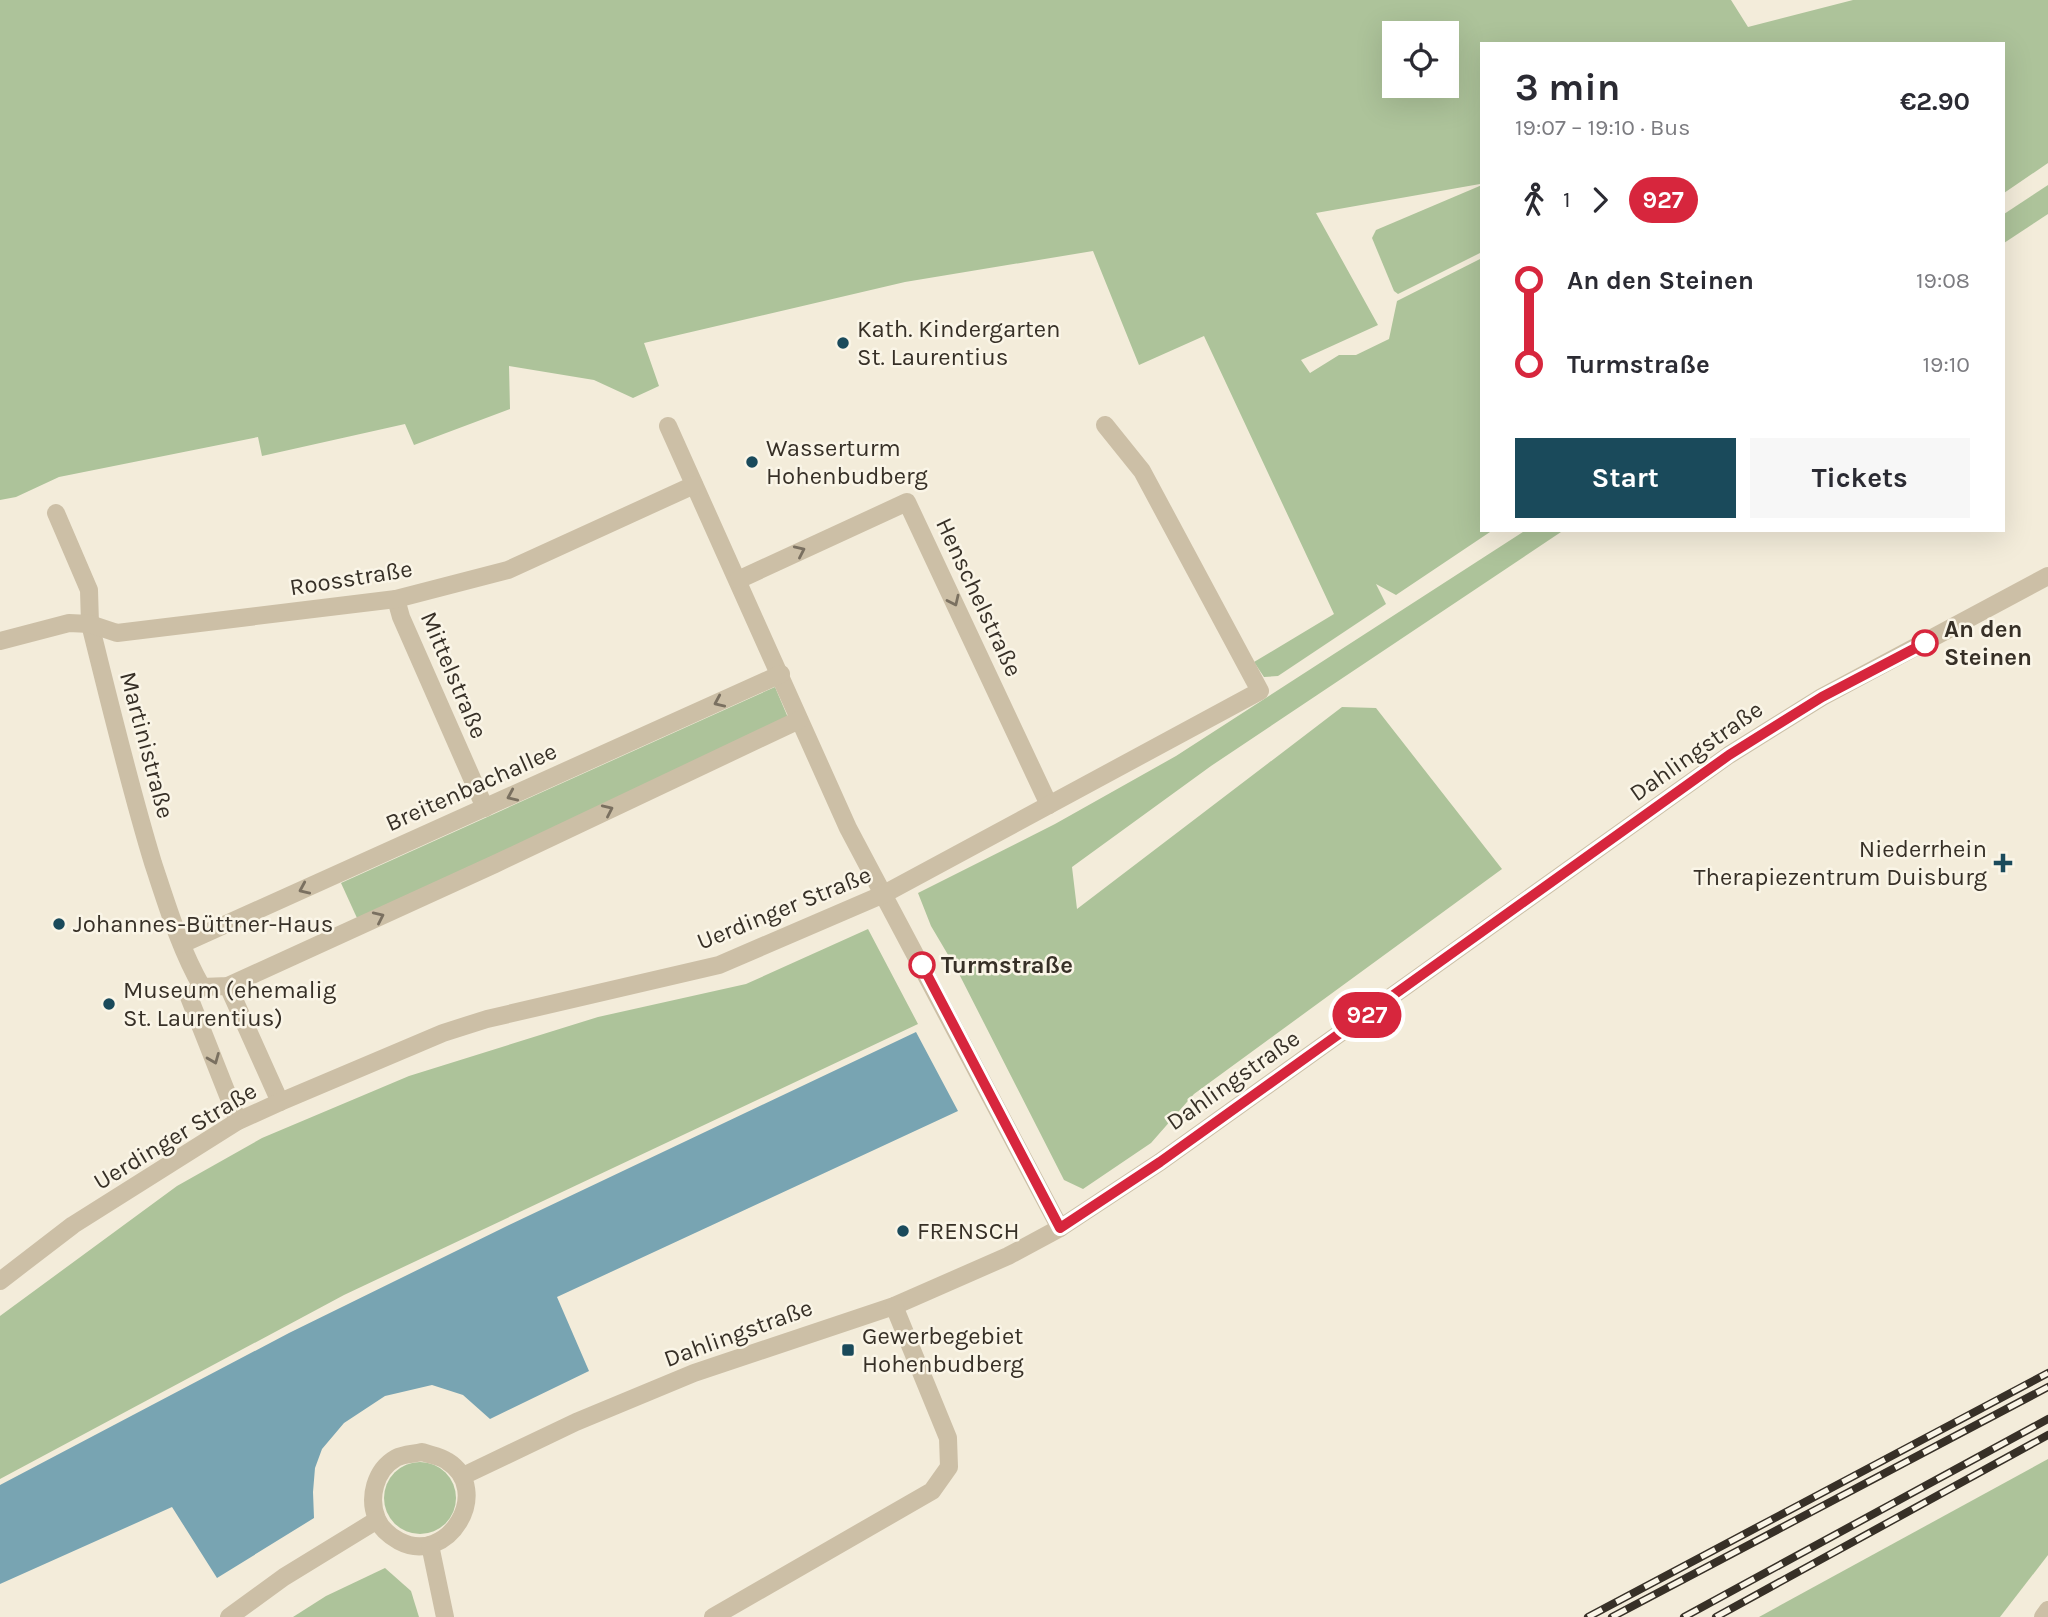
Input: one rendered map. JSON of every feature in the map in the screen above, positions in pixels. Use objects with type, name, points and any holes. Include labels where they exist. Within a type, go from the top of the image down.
[{"type":"street","name":"Uerdinger Straße","points":[[0,1281],[73,1225],[239,1121],[443,1033],[486,1019],[719,965],[884,894],[1260,691],[1142,471],[1105,425]]},
{"type":"street","points":[[668,426],[848,828],[1060,1228]]},
{"type":"street","name":"Roosstraße","points":[[0,641],[69,623],[90,624],[117,634],[396,599],[508,570],[694,485]]},
{"type":"street","name":"Henschelstraße","points":[[738,580],[907,502],[1049,805]]},
{"type":"street","name":"Martinistraße","points":[[56,513],[89,590],[90,624],[142,825],[239,1121]]},
{"type":"street","name":"Dahlingstraße","points":[[463,1476],[576,1422],[694,1373],[894,1306],[1008,1256],[1060,1228],[1160,1162],[1729,755],[1822,697],[2048,576]]},
{"type":"street","name":"Mittelstraße","points":[[396,599],[401,617],[485,808]]},
{"type":"street","name":"Breitenbachallee","points":[[182,944],[781,674]]},
{"type":"street","points":[[195,992],[228,986],[495,864],[799,720]]},
{"type":"street","points":[[228,986],[280,1102]]},
{"type":"street","points":[[713,1617],[932,1491],[949,1467],[948,1438],[894,1306]]},
{"type":"street","points":[[422,1452],[447,1461],[463,1476],[467,1497],[463,1517],[454,1531],[441,1541],[430,1545],[406,1544],[388,1535],[377,1520],[372,1496],[380,1472],[396,1458],[422,1452]]},
{"type":"street","points":[[229,1617],[284,1577],[377,1520]]},
{"type":"street","points":[[430,1545],[445,1617]]},
{"type":"street","points":[[2043,1617],[2048,1610]]},
{"type":"green space","points":[[0,0],[1731,0],[1748,27],[1853,0],[2048,0],[2048,163],[2005,192],[2005,42],[1480,42],[1480,184],[1316,213],[1378,325],[1301,360],[1310,373],[1339,355],[1356,355],[1389,339],[1397,301],[1480,259],[1480,532],[1490,532],[1396,595],[1376,584],[1386,604],[1278,676],[1264,677],[1254,662],[1334,614],[1204,336],[1139,365],[1093,251],[905,282],[644,343],[659,386],[633,398],[594,380],[509,366],[510,409],[414,445],[405,424],[262,456],[258,437],[59,477],[16,497],[0,500]]},
{"type":"green space","points":[[2048,185],[2048,214],[2005,242],[2005,213]]},
{"type":"green space","points":[[1480,186],[1480,253],[1398,294],[1394,291],[1372,238],[1376,230]]},
{"type":"green space","points":[[1523,532],[1561,532],[1211,766],[1072,867],[1077,909],[1342,707],[1376,708],[1502,869],[1194,1094],[1151,1143],[1083,1189],[1064,1180],[957,970],[931,926],[918,893],[1055,824],[1176,756]]},
{"type":"green space","points":[[775,687],[789,720],[357,918],[341,883]]},
{"type":"green space","points":[[868,929],[918,1024],[344,1295],[0,1479],[0,1316],[177,1186],[262,1138],[409,1076],[598,1017],[746,984]]},
{"type":"green space","points":[[2048,1459],[2048,1555],[2000,1617],[1759,1617]]},
{"type":"green space","points":[[420,1462],[440,1468],[450,1478],[456,1498],[450,1518],[440,1528],[420,1534],[400,1528],[390,1518],[384,1498],[390,1478],[400,1468]]},
{"type":"green space","points":[[385,1568],[411,1591],[419,1617],[293,1617],[326,1596]]},
{"type":"water","points":[[916,1032],[958,1111],[557,1297],[589,1371],[490,1419],[463,1395],[432,1385],[385,1396],[344,1423],[322,1449],[315,1468],[314,1518],[217,1578],[172,1507],[0,1584],[0,1485],[289,1333],[507,1226]]},
{"type":"railway","points":[[1588,1617],[2048,1373]]},
{"type":"railway","points":[[1612,1617],[2048,1387]]},
{"type":"railway","points":[[1684,1617],[2048,1419]]},
{"type":"railway","points":[[1716,1617],[2048,1435]]},
{"type":"bus line","name":"927","points":[[922,965],[1060,1228],[1160,1162],[1763,732],[1822,697],[1925,643]]},
{"type":"place","name":"Kath. Kindergarten St. Laurentius","points":[[843,343]]},
{"type":"place","name":"Wasserturm Hohenbudberg","points":[[752,462]]},
{"type":"place","name":"An den Steinen","points":[[1925,643]]},
{"type":"place","name":"Niederrhein Therapiezentrum Duisburg","points":[[2003,863]]},
{"type":"place","name":"Johannes-Büttner-Haus","points":[[59,924]]},
{"type":"place","name":"Turmstraße","points":[[922,965]]},
{"type":"place","name":"Museum (ehemalig St. Laurentius)","points":[[109,1004]]},
{"type":"place","name":"FRENSCH","points":[[903,1231]]},
{"type":"place","name":"Gewerbegebiet Hohenbudberg","points":[[848,1350]]}]
